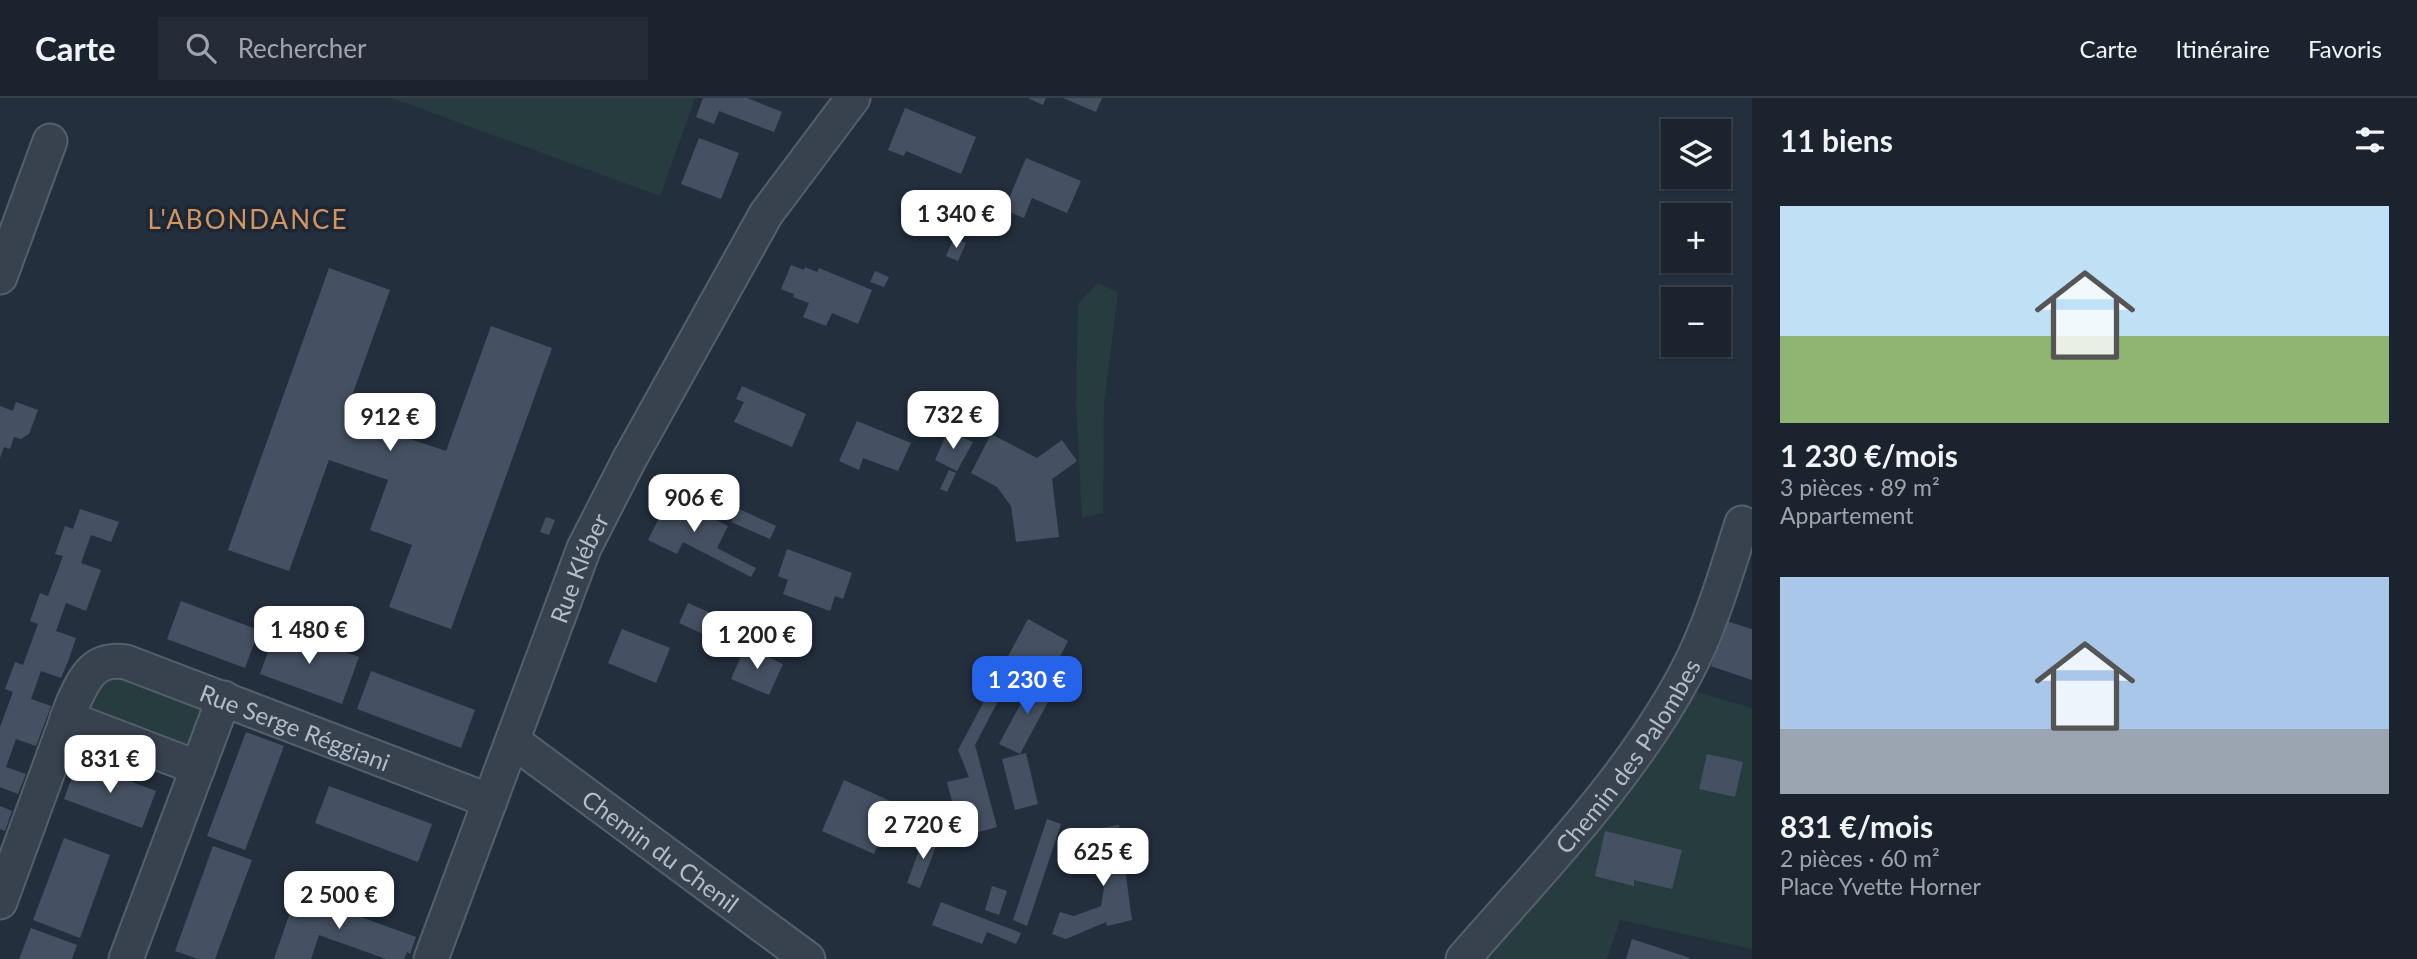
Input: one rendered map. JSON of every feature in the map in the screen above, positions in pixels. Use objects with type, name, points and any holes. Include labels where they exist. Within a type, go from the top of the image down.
[{"type":"street","name":"Rue Kléber","points":[[431,959],[584,548],[629,460],[766,214],[853,98]]},
{"type":"street","points":[[0,277],[50,141]]},
{"type":"street","name":"Chemin des Palombes","points":[[1463,959],[1616,783],[1646,739],[1687,671],[1718,596],[1742,523]]},
{"type":"street","name":"Rue Serge Réggiani","points":[[67,718],[82,684],[100,664],[111,660],[126,662],[490,801]]},
{"type":"street","points":[[126,959],[224,698]]},
{"type":"street","points":[[0,902],[67,718],[198,768]]},
{"type":"street","name":"Chemin du Chenil","points":[[513,741],[808,959]]},
{"type":"green space","points":[[392,98],[695,98],[660,196]]},
{"type":"green space","points":[[1098,283],[1118,292],[1104,403],[1103,513],[1082,518],[1076,402],[1078,304]]},
{"type":"green space","points":[[107,667],[208,710],[193,748],[88,717],[87,681]]},
{"type":"green space","points":[[1673,685],[1752,708],[1752,949],[1620,920],[1607,959],[1456,959]]},
{"type":"building","points":[[703,98],[747,98],[782,112],[774,132],[719,111],[714,124],[696,117]]},
{"type":"building","points":[[1028,98],[1046,98],[1043,105]]},
{"type":"building","points":[[1063,98],[1102,98],[1096,112]]},
{"type":"building","points":[[905,108],[976,137],[961,174],[906,151],[904,156],[888,150]]},
{"type":"building","points":[[699,138],[739,153],[721,199],[681,184]]},
{"type":"building","points":[[1026,158],[1081,181],[1067,213],[1032,198],[1024,218],[1004,210]]},
{"type":"building","points":[[954,238],[966,243],[958,261],[946,256]]},
{"type":"building","points":[[791,265],[817,272],[819,268],[872,290],[858,324],[832,313],[826,326],[803,317],[809,303],[781,289]]},
{"type":"building","points":[[329,268],[390,290],[345,415],[386,430],[391,416],[409,423],[404,437],[446,451],[491,326],[552,348],[451,629],[389,607],[412,545],[370,530],[388,480],[329,460],[289,571],[228,550]]},
{"type":"building","points":[[875,271],[889,277],[884,287],[870,282]]},
{"type":"building","points":[[742,386],[806,414],[792,447],[734,422],[744,402],[736,399]]},
{"type":"building","points":[[16,402],[38,410],[29,434],[21,439],[14,437],[10,449],[4,447],[0,458],[0,406],[13,411]]},
{"type":"building","points":[[857,421],[911,443],[898,471],[863,458],[859,470],[839,461]]},
{"type":"building","points":[[948,431],[973,442],[957,471],[935,460]]},
{"type":"building","points":[[991,434],[1037,458],[1062,440],[1077,461],[1052,479],[1059,537],[1016,542],[1011,506],[997,487],[971,473]]},
{"type":"building","points":[[949,470],[956,473],[947,492],[940,489]]},
{"type":"building","points":[[670,496],[728,526],[717,548],[756,568],[751,577],[683,542],[677,554],[648,540]]},
{"type":"building","points":[[737,508],[776,526],[770,539],[731,522]]},
{"type":"building","points":[[80,509],[119,522],[111,542],[91,535],[81,563],[101,570],[86,611],[66,603],[56,631],[76,638],[61,678],[41,671],[31,699],[51,706],[36,746],[16,739],[6,767],[26,774],[18,794],[0,787],[0,727],[13,692],[5,689],[15,662],[23,665],[38,624],[30,621],[40,593],[48,596],[63,556],[55,554],[65,526],[73,529]]},
{"type":"building","points":[[546,517],[555,520],[549,535],[540,532]]},
{"type":"building","points":[[787,549],[852,573],[843,599],[835,596],[830,611],[783,594],[788,580],[778,576]]},
{"type":"building","points":[[181,601],[259,630],[245,668],[167,639]]},
{"type":"building","points":[[688,603],[727,620],[725,626],[739,632],[733,644],[719,638],[718,641],[679,623]]},
{"type":"building","points":[[1028,619],[1068,641],[1049,679],[1017,665],[975,745],[997,827],[961,837],[947,782],[969,777],[958,750]]},
{"type":"building","points":[[1726,621],[1752,629],[1752,680],[1711,666]]},
{"type":"building","points":[[277,627],[359,657],[342,704],[260,674]]},
{"type":"building","points":[[622,629],[670,648],[656,683],[608,663]]},
{"type":"building","points":[[745,647],[783,664],[769,695],[731,679]]},
{"type":"building","points":[[371,671],[475,710],[461,748],[357,709]]},
{"type":"building","points":[[1034,679],[1055,689],[1020,754],[999,744]]},
{"type":"building","points":[[246,732],[284,746],[245,850],[207,836]]},
{"type":"building","points":[[1026,753],[1038,804],[1015,810],[1002,759]]},
{"type":"building","points":[[1707,754],[1743,762],[1735,797],[1699,789]]},
{"type":"building","points":[[78,761],[156,791],[142,828],[64,799]]},
{"type":"building","points":[[844,780],[897,804],[874,854],[822,831]]},
{"type":"building","points":[[329,786],[432,824],[418,862],[315,823]]},
{"type":"building","points":[[0,806],[12,811],[5,831],[0,829]]},
{"type":"building","points":[[1047,819],[1061,824],[1027,926],[1013,920]]},
{"type":"building","points":[[1119,825],[1132,920],[1107,926],[1106,922],[1066,939],[1052,934],[1060,912],[1074,916],[1101,906],[1104,888],[1098,853],[1088,855],[1086,845],[1097,843],[1094,829]]},
{"type":"building","points":[[1605,831],[1682,850],[1672,889],[1634,880],[1634,886],[1595,876]]},
{"type":"building","points":[[925,834],[939,839],[920,888],[907,883]]},
{"type":"building","points":[[64,838],[110,855],[80,938],[33,920]]},
{"type":"building","points":[[213,846],[252,860],[215,959],[198,959],[175,951]]},
{"type":"building","points":[[992,886],[1007,891],[999,915],[985,910]]},
{"type":"building","points":[[296,895],[329,908],[332,897],[346,896],[365,904],[361,917],[416,937],[410,954],[407,952],[404,959],[386,959],[319,935],[311,959],[274,959]]},
{"type":"building","points":[[941,902],[1021,933],[1016,944],[987,932],[982,944],[932,925]]},
{"type":"building","points":[[31,928],[77,945],[72,959],[19,959]]},
{"type":"building","points":[[1632,939],[1690,958],[1690,959],[1626,959]]},
{"type":"district","name":"L'ABONDANCE","points":[[248,219]]}]
